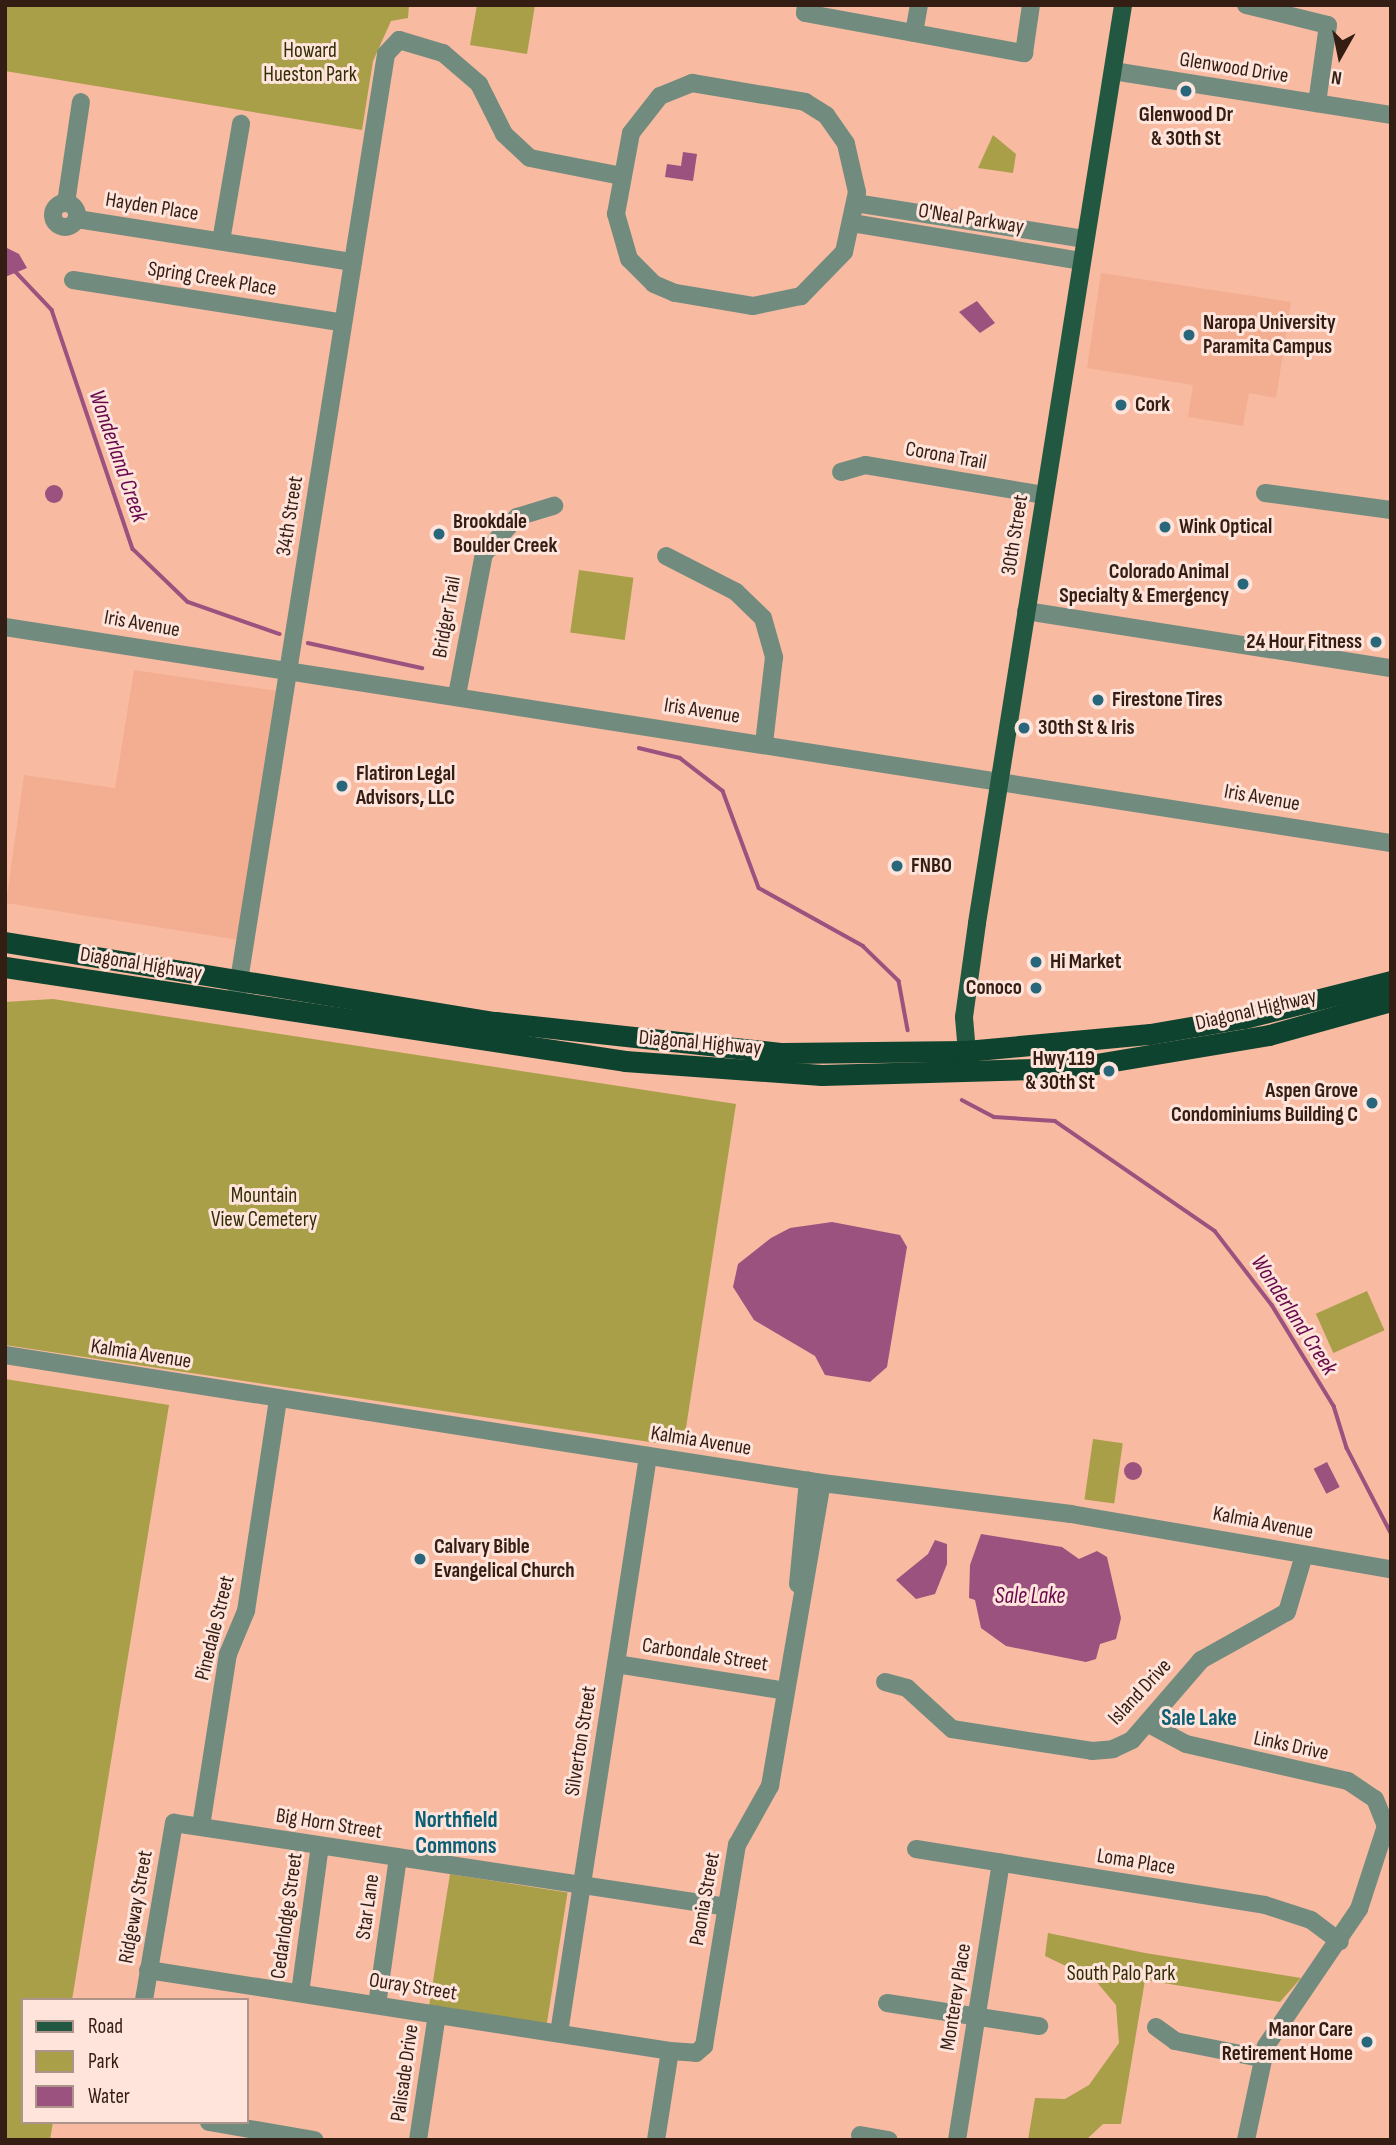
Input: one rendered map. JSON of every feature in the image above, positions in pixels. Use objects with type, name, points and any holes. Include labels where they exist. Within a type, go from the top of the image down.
[{"type":"highway","name":"Diagonal Highway","points":[[9,942],[239,981],[628,1040],[782,1053],[966,1051],[1186,1028],[1391,981]]},
{"type":"highway","name":"Diagonal Highway","points":[[5,967],[235,1004],[625,1061],[822,1075],[970,1072],[1166,1055],[1269,1035],[1391,1000]]},
{"type":"highway","points":[[625,1061],[628,1040]]},
{"type":"main road","name":"30th Street","points":[[970,1072],[964,1017],[999,779],[1123,5]]},
{"type":"street","points":[[806,5],[805,13],[1024,53],[1031,5]]},
{"type":"street","points":[[914,33],[919,5]]},
{"type":"street","points":[[1246,5],[1328,25],[1317,103]]},
{"type":"street","name":"34th Street","points":[[235,1004],[382,68],[399,40],[443,53],[479,84],[504,134],[530,158],[622,176]]},
{"type":"street","name":"Glenwood Drive","points":[[1112,71],[1391,115]]},
{"type":"street","points":[[710,83],[782,94],[825,115],[846,144],[855,203],[852,223],[834,268],[794,300],[753,306],[676,293],[640,273],[624,248],[616,214],[631,133],[642,113],[675,88],[710,83]]},
{"type":"street","name":"Hayden Place","points":[[82,102],[66,203],[55,207],[55,223],[66,227],[76,219],[353,262]]},
{"type":"street","name":"Hayden Place","points":[[221,241],[241,124]]},
{"type":"street","name":"O'Neal Parkway","points":[[855,203],[1085,239]]},
{"type":"street","name":"O'Neal Parkway","points":[[852,223],[1082,261]]},
{"type":"street","name":"Spring Creek Place","points":[[73,280],[344,323]]},
{"type":"street","name":"Corona Trail","points":[[842,471],[865,465],[1044,495]]},
{"type":"street","points":[[1265,493],[1391,510]]},
{"type":"street","name":"Bridger Trail","points":[[457,695],[484,554],[517,517],[554,506]]},
{"type":"street","points":[[666,556],[736,592],[763,618],[774,652],[764,743]]},
{"type":"street","points":[[1026,611],[1391,668]]},
{"type":"street","name":"Iris Avenue","points":[[5,626],[999,779],[1391,843]]},
{"type":"street","name":"Kalmia Avenue","points":[[5,1355],[815,1482],[1071,1514],[1388,1569]]},
{"type":"street","name":"Pinedale Street","points":[[201,1826],[228,1654],[245,1617],[278,1399]]},
{"type":"street","name":"Silverton Street","points":[[559,2033],[648,1456]]},
{"type":"street","name":"Paonia Street","points":[[670,2051],[695,2053],[704,2046],[737,1845],[770,1786],[801,1602],[815,1482]]},
{"type":"street","name":"Island Drive","points":[[885,1682],[907,1688],[951,1729],[1092,1751],[1127,1742],[1147,1723],[1201,1660],[1287,1612],[1304,1555]]},
{"type":"street","name":"Carbondale Street","points":[[616,1664],[786,1691]]},
{"type":"street","name":"Links Drive","points":[[1147,1723],[1186,1744],[1361,1787],[1382,1812],[1383,1850],[1340,1942]]},
{"type":"street","name":"Big Horn Street","points":[[174,1822],[727,1907]]},
{"type":"street","name":"Ridgeway Street","points":[[144,1998],[174,1822]]},
{"type":"street","name":"Cedarlodge Street","points":[[300,1993],[320,1846]]},
{"type":"street","name":"Loma Place","points":[[916,1849],[1291,1910],[1340,1942]]},
{"type":"street","name":"Star Lane","points":[[377,2005],[398,1857]]},
{"type":"street","name":"Monterey Place","points":[[957,2140],[1001,1862]]},
{"type":"street","points":[[1247,2140],[1261,2058],[1284,2015],[1340,1942]]},
{"type":"street","name":"Ouray Street","points":[[148,1970],[670,2051]]},
{"type":"street","points":[[887,2003],[1039,2026]]},
{"type":"street","name":"Palisade Drive","points":[[418,2140],[437,2014]]},
{"type":"street","points":[[1156,2028],[1175,2041],[1261,2058]]},
{"type":"street","points":[[656,2140],[670,2051]]},
{"type":"street","points":[[221,2124],[314,2140]]},
{"type":"street","points":[[860,2135],[889,2140]]},
{"type":"shaded area","name":"Naropa University Paramita Campus","points":[[1101,273],[1291,302],[1276,398],[1249,393],[1243,426],[1188,417],[1193,385],[1087,368]]},
{"type":"shaded area","points":[[134,670],[277,691],[239,940],[6,903],[24,775],[115,788]]},
{"type":"green space","name":"Howard Hueston Park","points":[[5,5],[409,5],[408,18],[391,21],[373,61],[362,130],[5,71]]},
{"type":"green space","points":[[477,5],[535,5],[527,54],[470,45]]},
{"type":"green space","points":[[993,135],[1016,154],[1013,173],[978,168]]},
{"type":"green space","points":[[579,570],[633,578],[625,640],[570,632]]},
{"type":"green space","name":"Mountain View Cemetery","points":[[53,999],[736,1104],[683,1447],[5,1345],[5,1002]]},
{"type":"green space","points":[[1367,1291],[1384,1330],[1333,1353],[1316,1314]]},
{"type":"green space","points":[[5,1379],[169,1405],[72,1998],[21,1998],[21,2124],[53,2124],[50,2140],[5,2140]]},
{"type":"green space","points":[[1093,1439],[1123,1443],[1114,1504],[1085,1499]]},
{"type":"green space","points":[[450,1874],[568,1893],[547,2024],[429,2005]]},
{"type":"green space","name":"South Palo Park","points":[[1048,1933],[1145,1953],[1301,1978],[1280,2002],[1145,1980],[1121,2124],[1103,2124],[1086,2140],[1028,2140],[1035,2098],[1065,2099],[1089,2085],[1119,2043],[1116,2005],[1095,1980],[1045,1956]]},
{"type":"water","points":[[683,152],[697,154],[693,181],[665,177],[667,164],[681,166]]},
{"type":"water","points":[[5,247],[19,254],[27,268],[5,277]]},
{"type":"water","points":[[977,301],[995,323],[980,333],[959,312]]},
{"type":"water","points":[[54,485],[60,488],[63,494],[60,500],[54,503],[48,500],[45,494],[48,488]]},
{"type":"water","points":[[832,1222],[900,1235],[907,1247],[887,1367],[870,1382],[825,1375],[815,1356],[754,1320],[733,1287],[738,1264],[771,1238],[790,1228]]},
{"type":"water","points":[[1129,1462],[1137,1462],[1142,1471],[1140,1478],[1129,1480],[1124,1475],[1124,1467]]},
{"type":"water","points":[[1327,1462],[1340,1487],[1326,1494],[1314,1469]]},
{"type":"water","name":"Sale Lake","points":[[981,1534],[1062,1547],[1079,1559],[1097,1551],[1107,1557],[1121,1618],[1116,1639],[1100,1644],[1096,1659],[1086,1662],[1006,1646],[981,1628],[975,1600],[969,1598],[970,1565]]},
{"type":"water","points":[[935,1540],[947,1544],[947,1564],[935,1594],[916,1599],[896,1580],[928,1554]]},
{"type":"waterway","name":"Wonderland Creek","points":[[15,271],[52,310],[133,549],[188,602],[280,634]]},
{"type":"waterway","name":"Wonderland Creek","points":[[308,643],[422,668]]},
{"type":"waterway","name":"Wonderland Creek","points":[[639,748],[680,758],[723,791],[759,888],[863,946],[899,981],[908,1030]]},
{"type":"waterway","name":"Wonderland Creek","points":[[962,1100],[994,1117],[1055,1121],[1215,1231],[1272,1305],[1334,1406],[1347,1448],[1391,1533]]},
{"type":"place","name":"Glenwood Dr & 30th St","points":[[1186,91]]},
{"type":"place","name":"Naropa University Paramita Campus","points":[[1189,335]]},
{"type":"place","name":"Cork","points":[[1121,405]]},
{"type":"place","name":"Wink Optical","points":[[1165,527]]},
{"type":"place","name":"Brookdale Boulder Creek","points":[[439,534]]},
{"type":"place","name":"Colorado Animal Specialty & Emergency","points":[[1243,584]]},
{"type":"place","name":"24 Hour Fitness","points":[[1376,642]]},
{"type":"place","name":"Firestone Tires","points":[[1098,700]]},
{"type":"place","name":"30th St & Iris","points":[[1024,728]]},
{"type":"place","name":"Flatiron Legal Advisors, LLC","points":[[342,786]]},
{"type":"place","name":"FNBO","points":[[897,866]]},
{"type":"place","name":"Hi Market","points":[[1036,962]]},
{"type":"place","name":"Conoco","points":[[1036,988]]},
{"type":"place","name":"Hwy 119 & 30th St","points":[[1109,1071]]},
{"type":"place","name":"Aspen Grove Condominiums Building C","points":[[1372,1103]]},
{"type":"place","name":"Calvary Bible Evangelical Church","points":[[420,1559]]},
{"type":"place","name":"Manor Care Retirement Home","points":[[1367,2042]]},
{"type":"district","name":"Sale Lake","points":[[1199,1718]]},
{"type":"district","name":"Northfield Commons","points":[[456,1833]]}]
